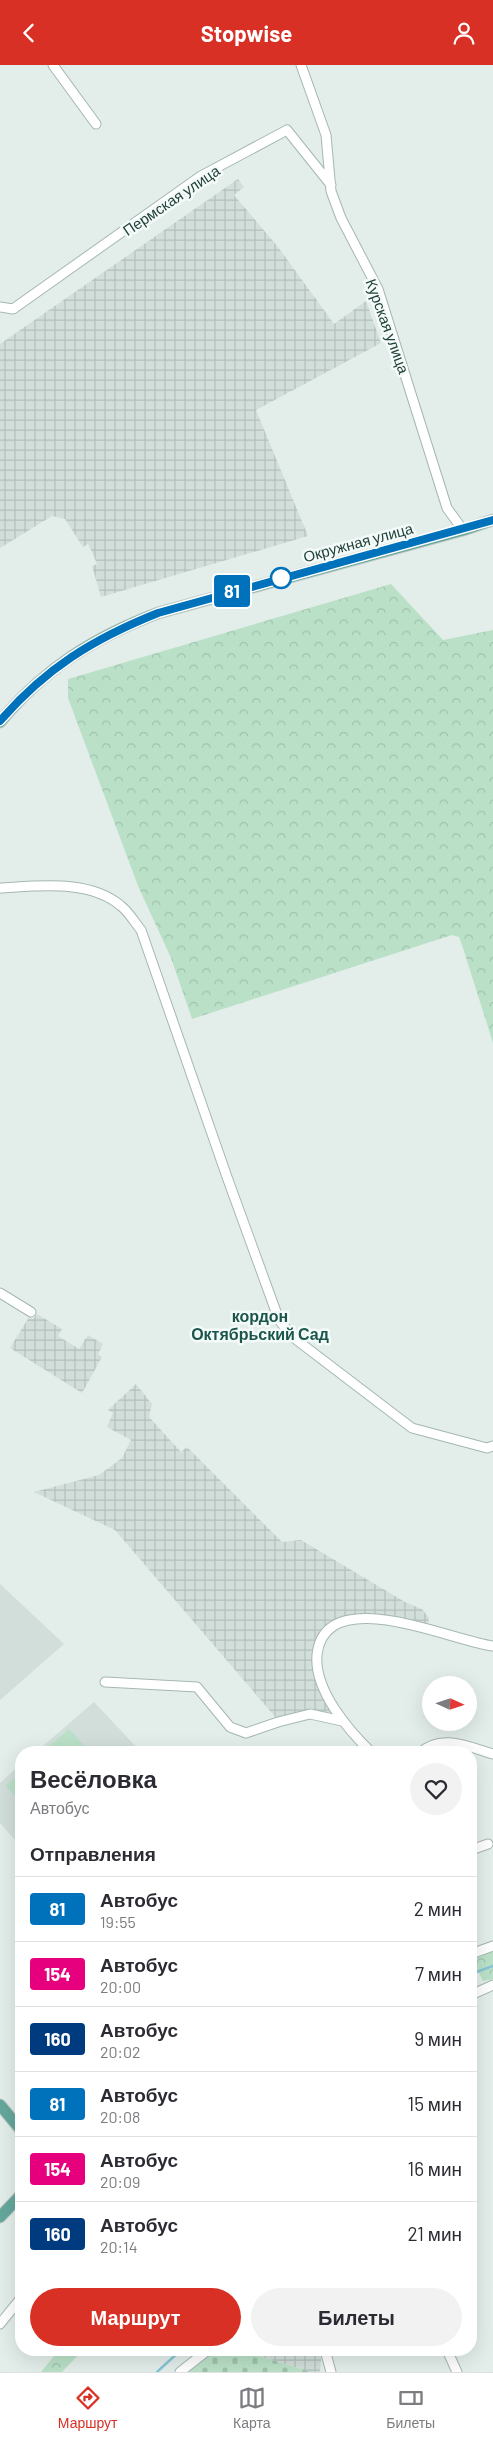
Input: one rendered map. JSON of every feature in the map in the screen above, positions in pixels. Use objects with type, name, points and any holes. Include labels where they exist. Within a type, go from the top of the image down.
[{"type":"main road","name":"Окружная улица","points":[[0,721],[22,696],[53,668],[118,628],[158,613],[213,597],[463,530],[493,520]]},
{"type":"main road","points":[[0,2105],[15,2123]]},
{"type":"main road","points":[[0,2217],[15,2201]]},
{"type":"street","points":[[53,65],[96,124]]},
{"type":"street","name":"Курская улица","points":[[301,65],[326,135],[331,191],[341,218],[378,289],[447,508],[463,530]]},
{"type":"street","name":"Пермская улица","points":[[0,307],[13,309],[201,176],[287,130],[331,185]]},
{"type":"street","points":[[0,888],[45,885],[89,889],[121,905],[141,930],[279,1320],[294,1338],[412,1428],[487,1448],[493,1446]]},
{"type":"street","points":[[0,1293],[31,1312]]},
{"type":"street","points":[[365,1746],[342,1721],[316,1667],[318,1647],[327,1631],[336,1625],[355,1619],[402,1621],[493,1646]]},
{"type":"street","points":[[105,1682],[197,1687],[230,1727],[246,1733],[278,1722],[310,1715],[342,1721]]},
{"type":"street","points":[[433,1746],[444,1743],[468,1746]]},
{"type":"street","points":[[477,1749],[493,1755]]},
{"type":"street","points":[[477,1848],[488,1844]]},
{"type":"street","points":[[477,1952],[493,1946]]},
{"type":"street","points":[[477,1992],[493,1985]]},
{"type":"street","points":[[0,2324],[15,2305]]},
{"type":"street","points":[[180,2372],[200,2356]]},
{"type":"street","points":[[327,2356],[331,2372]]},
{"type":"street","points":[[450,2356],[457,2372]]},
{"type":"shaded area","points":[[238,179],[244,187],[234,195],[278,247],[334,324],[366,301],[381,343],[256,410],[308,536],[101,597],[92,566],[97,564],[93,554],[88,544],[83,547],[65,519],[52,516],[0,548],[0,344]]},
{"type":"shaded area","points":[[37,1314],[62,1329],[58,1336],[79,1349],[88,1335],[103,1344],[98,1354],[102,1357],[82,1393],[10,1348],[29,1317],[33,1319]]},
{"type":"shaded area","points":[[136,1384],[152,1404],[149,1417],[181,1452],[187,1447],[282,1542],[301,1540],[405,1602],[422,1609],[429,1618],[428,1624],[402,1617],[356,1616],[335,1622],[324,1629],[315,1646],[313,1667],[333,1717],[277,1719],[115,1530],[34,1492],[99,1475],[122,1458],[131,1440],[107,1427],[113,1413],[108,1410]]},
{"type":"shaded area","points":[[0,1584],[64,1644],[0,1700]]},
{"type":"shaded area","points":[[94,1702],[135,1746],[43,1746]]},
{"type":"shaded area","points":[[15,1769],[15,1840],[0,1823],[0,1783]]},
{"type":"shaded area","points":[[259,2356],[321,2356],[320,2372],[311,2372]]},
{"type":"green space","points":[[391,584],[443,640],[493,630],[493,1043],[459,937],[452,935],[192,1019],[171,958],[138,886],[68,698],[68,679]]},
{"type":"green space","points":[[69,1729],[85,1746],[50,1746]]},
{"type":"green space","points":[[15,1778],[15,1796],[6,1786]]},
{"type":"green space","points":[[493,1951],[493,1979],[483,1981],[477,1971],[477,1958]]},
{"type":"green space","points":[[54,2356],[77,2356],[62,2372],[41,2372]]},
{"type":"green space","points":[[205,2356],[259,2356],[311,2372],[187,2372]]},
{"type":"waterway","points":[[477,1972],[493,1966]]},
{"type":"waterway","points":[[157,2372],[174,2356]]},
{"type":"bus line","name":"81","points":[[0,721],[22,696],[53,668],[118,628],[158,613],[232,591],[463,530],[493,520]]},
{"type":"district","name":"кордон Октябрьский Сад","points":[[260,1324]]}]
